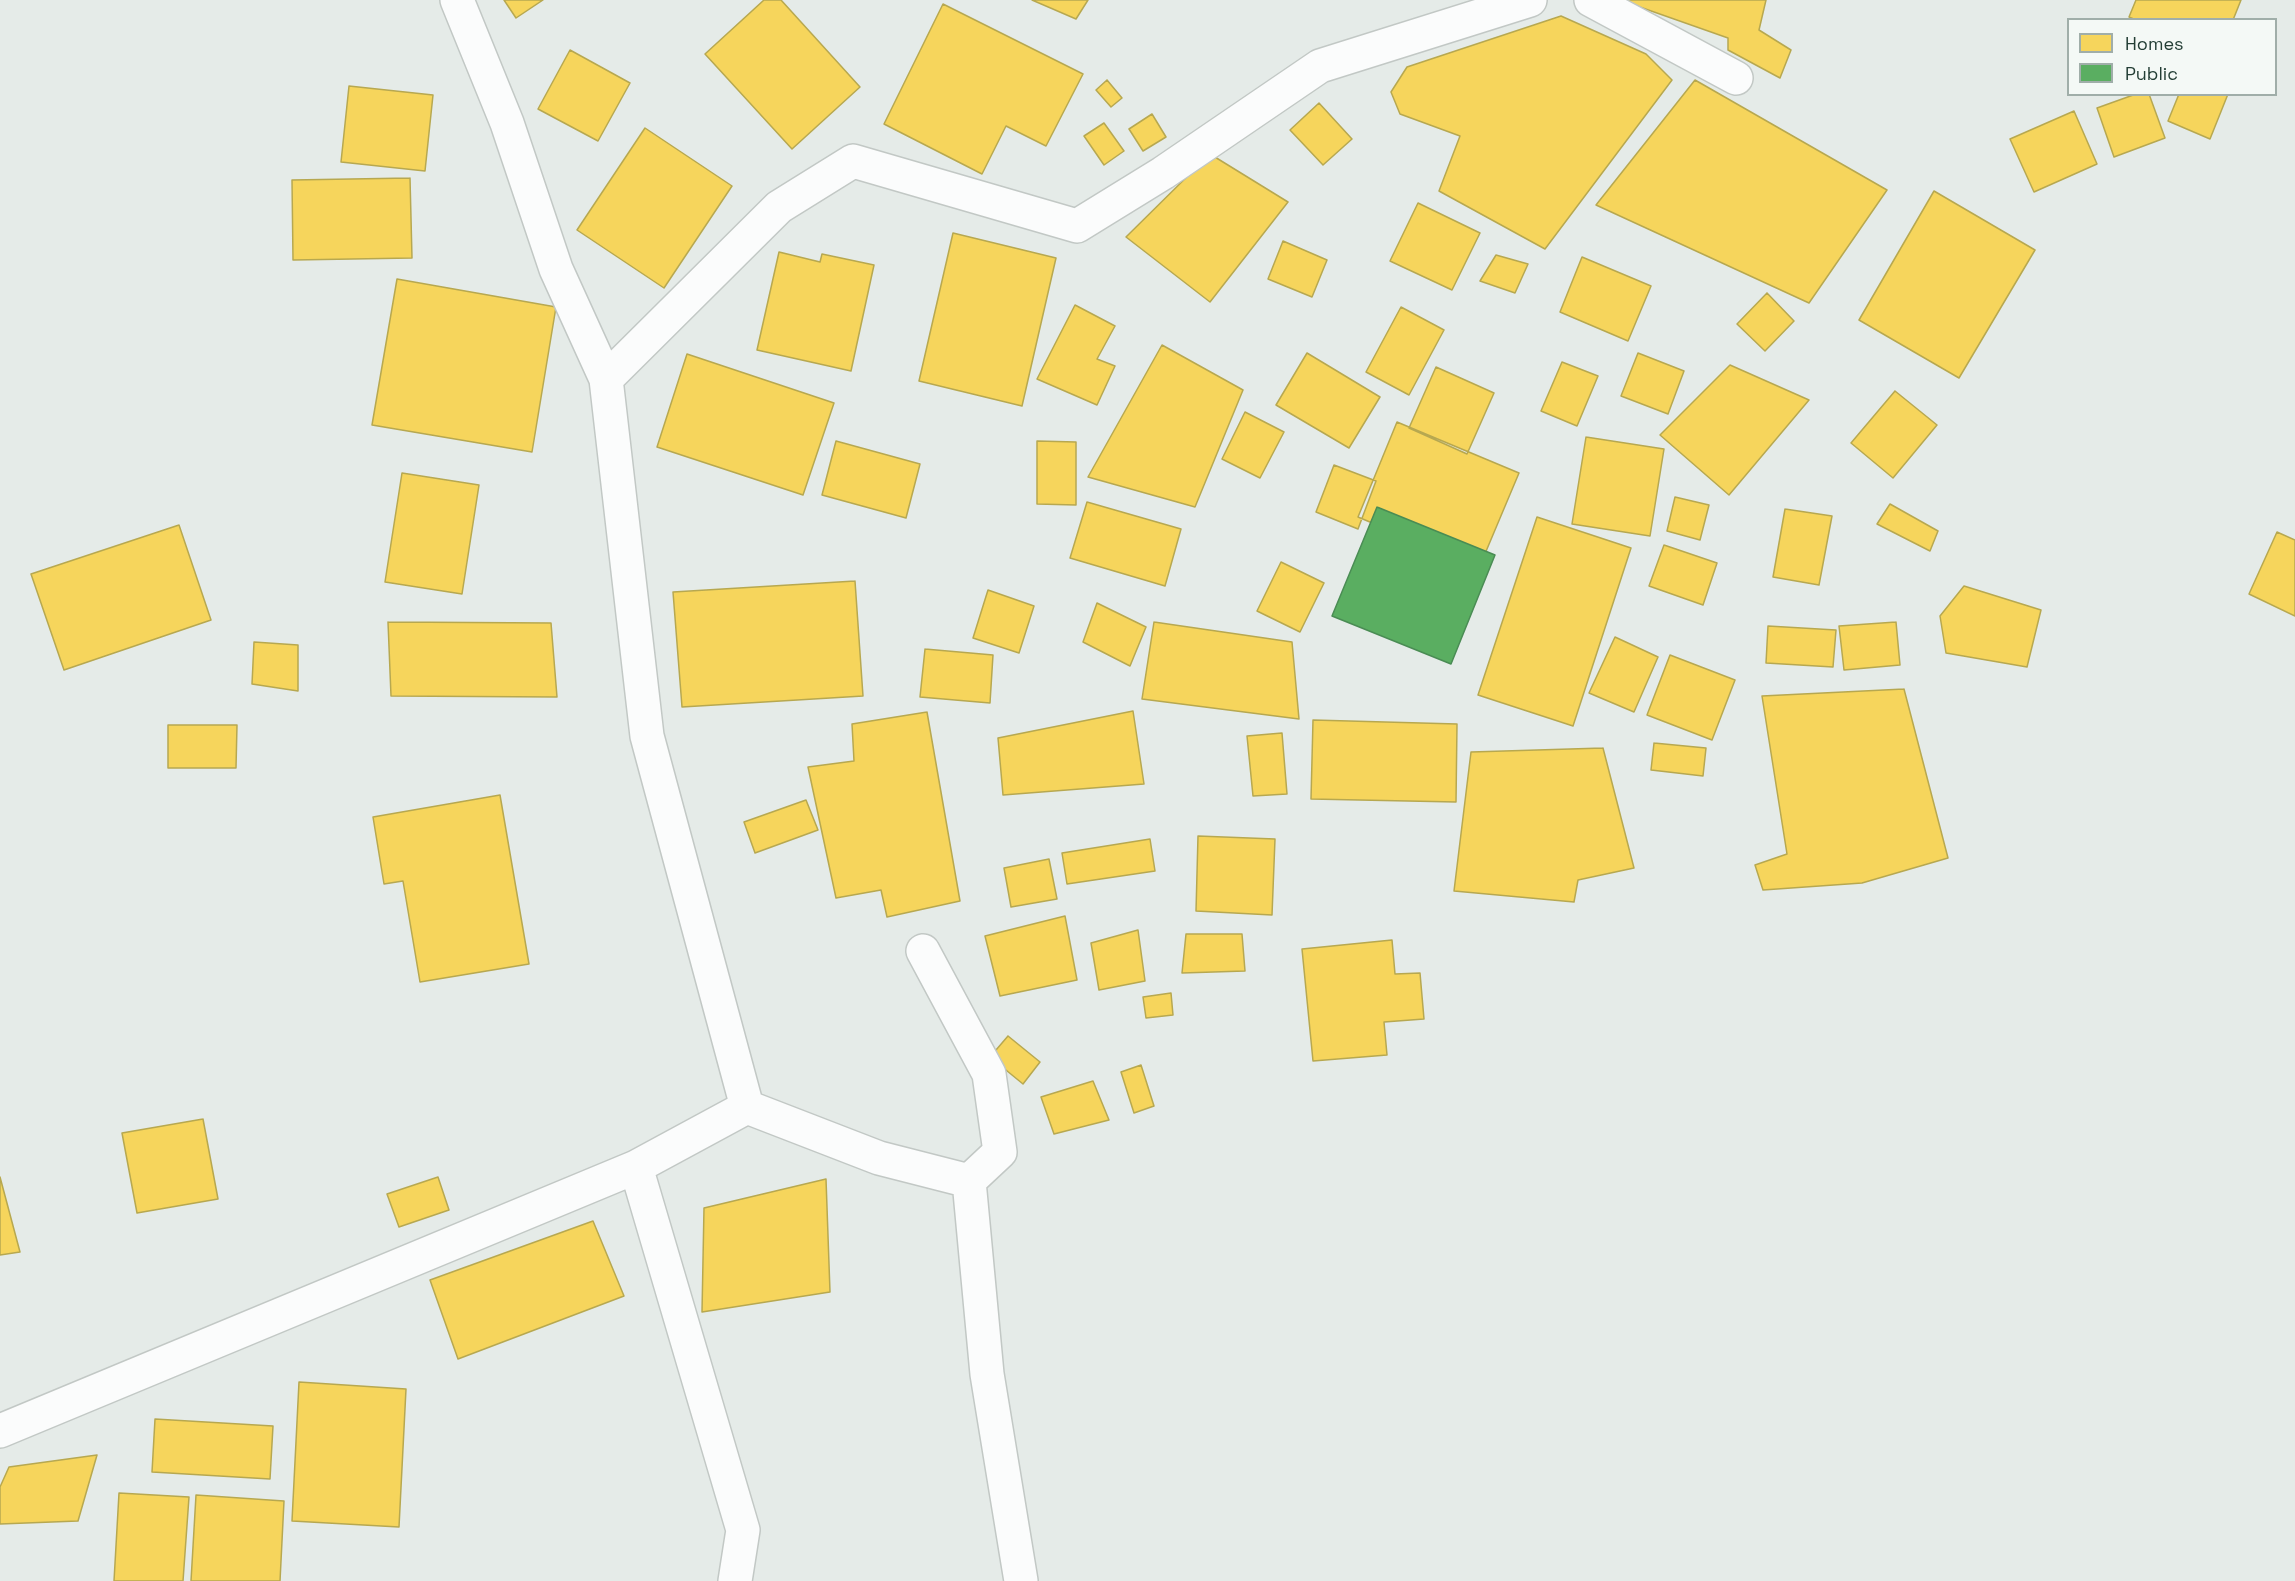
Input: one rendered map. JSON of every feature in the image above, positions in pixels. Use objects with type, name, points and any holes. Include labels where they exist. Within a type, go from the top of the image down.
[{"type":"street","points":[[457,0],[507,123],[556,269],[606,379],[647,736],[747,1107]]},
{"type":"street","points":[[606,379],[779,207],[853,161],[1077,226],[1162,174],[1320,66],[1530,0]]},
{"type":"street","points":[[1591,0],[1736,78]]},
{"type":"street","points":[[923,951],[989,1074],[1000,1152],[969,1181]]},
{"type":"street","points":[[0,1431],[636,1167],[747,1107],[879,1158],[969,1181]]},
{"type":"street","points":[[636,1167],[742,1530],[735,1581]]},
{"type":"street","points":[[969,1181],[987,1374],[1021,1581]]},
{"type":"building: Homes","points":[[504,0],[543,0],[516,18]]},
{"type":"building: Homes","points":[[764,0],[781,0],[860,87],[792,149],[705,54]]},
{"type":"building: Homes","points":[[1032,0],[1088,0],[1076,19]]},
{"type":"building: Homes","points":[[1620,0],[1766,0],[1759,30],[1791,50],[1780,78],[1728,50],[1728,38]]},
{"type":"building: Homes","points":[[2136,0],[2241,0],[2234,18],[2129,17]]},
{"type":"building: Homes","points":[[943,4],[1083,74],[1046,146],[1006,126],[982,174],[884,124]]},
{"type":"building: Homes","points":[[1561,16],[1646,54],[1672,80],[1545,249],[1439,191],[1460,136],[1400,114],[1391,92],[1407,67]]},
{"type":"building: Homes","points":[[570,50],[630,83],[598,141],[538,109]]},
{"type":"building: Homes","points":[[1107,80],[1122,98],[1111,107],[1096,90]]},
{"type":"building: Homes","points":[[1695,80],[1887,190],[1809,303],[1596,205]]},
{"type":"building: Homes","points":[[349,86],[433,95],[425,171],[341,162]]},
{"type":"building: Homes","points":[[2130,96],[2150,96],[2165,138],[2114,157],[2097,108]]},
{"type":"building: Homes","points":[[2178,96],[2227,96],[2210,139],[2168,121]]},
{"type":"building: Homes","points":[[1319,103],[1352,139],[1323,165],[1290,130]]},
{"type":"building: Homes","points":[[2074,111],[2097,164],[2034,192],[2010,139]]},
{"type":"building: Homes","points":[[1152,114],[1166,137],[1143,151],[1129,129]]},
{"type":"building: Homes","points":[[1104,123],[1124,151],[1104,165],[1084,136]]},
{"type":"building: Homes","points":[[645,128],[732,186],[664,288],[577,230]]},
{"type":"building: Homes","points":[[1210,154],[1288,202],[1210,302],[1126,237]]},
{"type":"building: Homes","points":[[410,178],[412,258],[293,260],[292,180]]},
{"type":"building: Homes","points":[[1934,191],[2035,250],[1959,378],[1859,320]]},
{"type":"building: Homes","points":[[1418,203],[1480,233],[1452,290],[1390,261]]},
{"type":"building: Homes","points":[[953,233],[1056,258],[1022,406],[919,381]]},
{"type":"building: Homes","points":[[1283,241],[1327,260],[1312,297],[1268,279]]},
{"type":"building: Homes","points":[[779,252],[820,262],[822,254],[874,265],[851,371],[757,350]]},
{"type":"building: Homes","points":[[1496,255],[1528,264],[1515,293],[1480,281]]},
{"type":"building: Homes","points":[[1582,257],[1651,286],[1628,341],[1560,312]]},
{"type":"building: Homes","points":[[397,279],[556,307],[532,452],[372,425]]},
{"type":"building: Homes","points":[[1767,293],[1794,321],[1765,351],[1737,324]]},
{"type":"building: Homes","points":[[1075,305],[1115,326],[1097,359],[1115,366],[1097,405],[1037,379]]},
{"type":"building: Homes","points":[[1401,307],[1444,330],[1409,395],[1366,372]]},
{"type":"building: Homes","points":[[1162,345],[1243,390],[1195,507],[1088,477]]},
{"type":"building: Homes","points":[[1307,353],[1380,397],[1349,448],[1276,405]]},
{"type":"building: Homes","points":[[1638,353],[1684,371],[1668,414],[1621,396]]},
{"type":"building: Homes","points":[[687,354],[834,403],[803,495],[657,447]]},
{"type":"building: Homes","points":[[1562,362],[1598,376],[1577,426],[1541,411]]},
{"type":"building: Homes","points":[[1730,365],[1809,400],[1729,495],[1660,435]]},
{"type":"building: Homes","points":[[1436,367],[1494,393],[1467,454],[1409,428]]},
{"type":"building: Homes","points":[[1895,391],[1937,425],[1893,478],[1851,443]]},
{"type":"building: Homes","points":[[1245,412],[1284,432],[1260,478],[1222,459]]},
{"type":"building: Homes","points":[[1397,422],[1519,473],[1479,568],[1358,517]]},
{"type":"building: Homes","points":[[1586,437],[1664,449],[1650,536],[1572,524]]},
{"type":"building: Homes","points":[[836,441],[920,464],[906,518],[822,495]]},
{"type":"building: Homes","points":[[1037,441],[1076,442],[1076,505],[1037,504]]},
{"type":"building: Homes","points":[[1334,465],[1376,481],[1358,529],[1316,512]]},
{"type":"building: Homes","points":[[402,473],[479,485],[462,594],[385,582]]},
{"type":"building: Homes","points":[[1675,497],[1709,505],[1700,540],[1667,531]]},
{"type":"building: Homes","points":[[1087,502],[1181,529],[1165,586],[1070,558]]},
{"type":"building: Homes","points":[[1890,504],[1938,531],[1930,551],[1877,524]]},
{"type":"building: Homes","points":[[1785,509],[1832,516],[1819,585],[1773,577]]},
{"type":"building: Homes","points":[[1537,517],[1631,548],[1573,726],[1478,695]]},
{"type":"building: Homes","points":[[179,525],[211,620],[64,670],[31,574]]},
{"type":"building: Homes","points":[[2277,532],[2295,540],[2295,616],[2249,594]]},
{"type":"building: Homes","points":[[1664,545],[1717,563],[1703,605],[1649,586]]},
{"type":"building: Homes","points":[[1281,562],[1324,583],[1300,632],[1257,611]]},
{"type":"building: Homes","points":[[855,581],[863,696],[682,707],[673,592]]},
{"type":"building: Homes","points":[[1964,586],[2041,610],[2027,667],[1946,653],[1940,616]]},
{"type":"building: Homes","points":[[988,590],[1034,606],[1019,653],[973,638]]},
{"type":"building: Homes","points":[[1097,603],[1146,627],[1130,666],[1083,642]]},
{"type":"building: Homes","points":[[388,622],[551,623],[557,697],[391,696]]},
{"type":"building: Homes","points":[[1154,622],[1292,642],[1299,719],[1142,699]]},
{"type":"building: Homes","points":[[1896,622],[1900,665],[1844,670],[1839,626]]},
{"type":"building: Homes","points":[[1768,626],[1836,630],[1833,667],[1766,663]]},
{"type":"building: Homes","points":[[1615,637],[1658,657],[1634,712],[1589,693]]},
{"type":"building: Homes","points":[[254,642],[298,645],[298,691],[252,684]]},
{"type":"building: Homes","points":[[925,649],[993,655],[990,703],[920,697]]},
{"type":"building: Homes","points":[[1670,655],[1735,680],[1712,740],[1647,715]]},
{"type":"building: Homes","points":[[1904,689],[1948,858],[1862,883],[1763,890],[1755,865],[1787,854],[1762,696]]},
{"type":"building: Homes","points":[[1133,711],[1144,784],[1003,795],[998,738]]},
{"type":"building: Homes","points":[[927,712],[960,901],[887,917],[881,890],[836,898],[808,767],[854,761],[852,724]]},
{"type":"building: Homes","points":[[1313,720],[1457,724],[1456,802],[1311,799]]},
{"type":"building: Homes","points":[[168,725],[237,725],[236,768],[168,768]]},
{"type":"building: Homes","points":[[1282,733],[1287,794],[1253,796],[1247,736]]},
{"type":"building: Homes","points":[[1654,743],[1706,748],[1703,776],[1651,770]]},
{"type":"building: Homes","points":[[1603,748],[1634,868],[1578,880],[1574,902],[1454,891],[1471,752]]},
{"type":"building: Homes","points":[[500,795],[529,964],[420,982],[403,881],[384,884],[373,817]]},
{"type":"building: Homes","points":[[806,800],[818,830],[755,853],[744,822]]},
{"type":"building: Homes","points":[[1198,836],[1275,839],[1272,915],[1196,911]]},
{"type":"building: Homes","points":[[1150,839],[1155,871],[1067,884],[1062,853]]},
{"type":"building: Homes","points":[[1049,859],[1057,899],[1011,907],[1004,868]]},
{"type":"building: Homes","points":[[1065,916],[1077,980],[1000,996],[985,936]]},
{"type":"building: Homes","points":[[1138,930],[1145,981],[1099,990],[1091,943]]},
{"type":"building: Homes","points":[[1186,934],[1242,934],[1245,971],[1182,973]]},
{"type":"building: Homes","points":[[1392,940],[1395,974],[1420,973],[1424,1019],[1384,1022],[1387,1055],[1313,1061],[1302,949]]},
{"type":"building: Homes","points":[[1171,993],[1173,1015],[1146,1018],[1143,997]]},
{"type":"building: Homes","points":[[1008,1036],[1040,1062],[1023,1084],[990,1057]]},
{"type":"building: Homes","points":[[1141,1065],[1154,1106],[1134,1113],[1121,1072]]},
{"type":"building: Homes","points":[[1093,1081],[1109,1120],[1054,1134],[1041,1097]]},
{"type":"building: Homes","points":[[203,1119],[218,1199],[137,1213],[122,1133]]},
{"type":"building: Homes","points":[[0,1177],[20,1252],[0,1255]]},
{"type":"building: Homes","points":[[438,1177],[449,1210],[399,1227],[387,1194]]},
{"type":"building: Homes","points":[[826,1179],[830,1292],[702,1312],[704,1208]]},
{"type":"building: Homes","points":[[593,1221],[624,1296],[458,1359],[430,1280]]},
{"type":"building: Homes","points":[[299,1382],[406,1389],[399,1527],[292,1521]]},
{"type":"building: Homes","points":[[155,1419],[273,1426],[270,1479],[152,1472]]},
{"type":"building: Homes","points":[[97,1455],[78,1521],[0,1524],[0,1487],[9,1467]]},
{"type":"building: Homes","points":[[119,1493],[189,1497],[183,1581],[114,1581]]},
{"type":"building: Homes","points":[[196,1495],[284,1501],[280,1581],[191,1581]]},
{"type":"building: Public","points":[[1377,507],[1495,555],[1451,664],[1332,616]]}]
